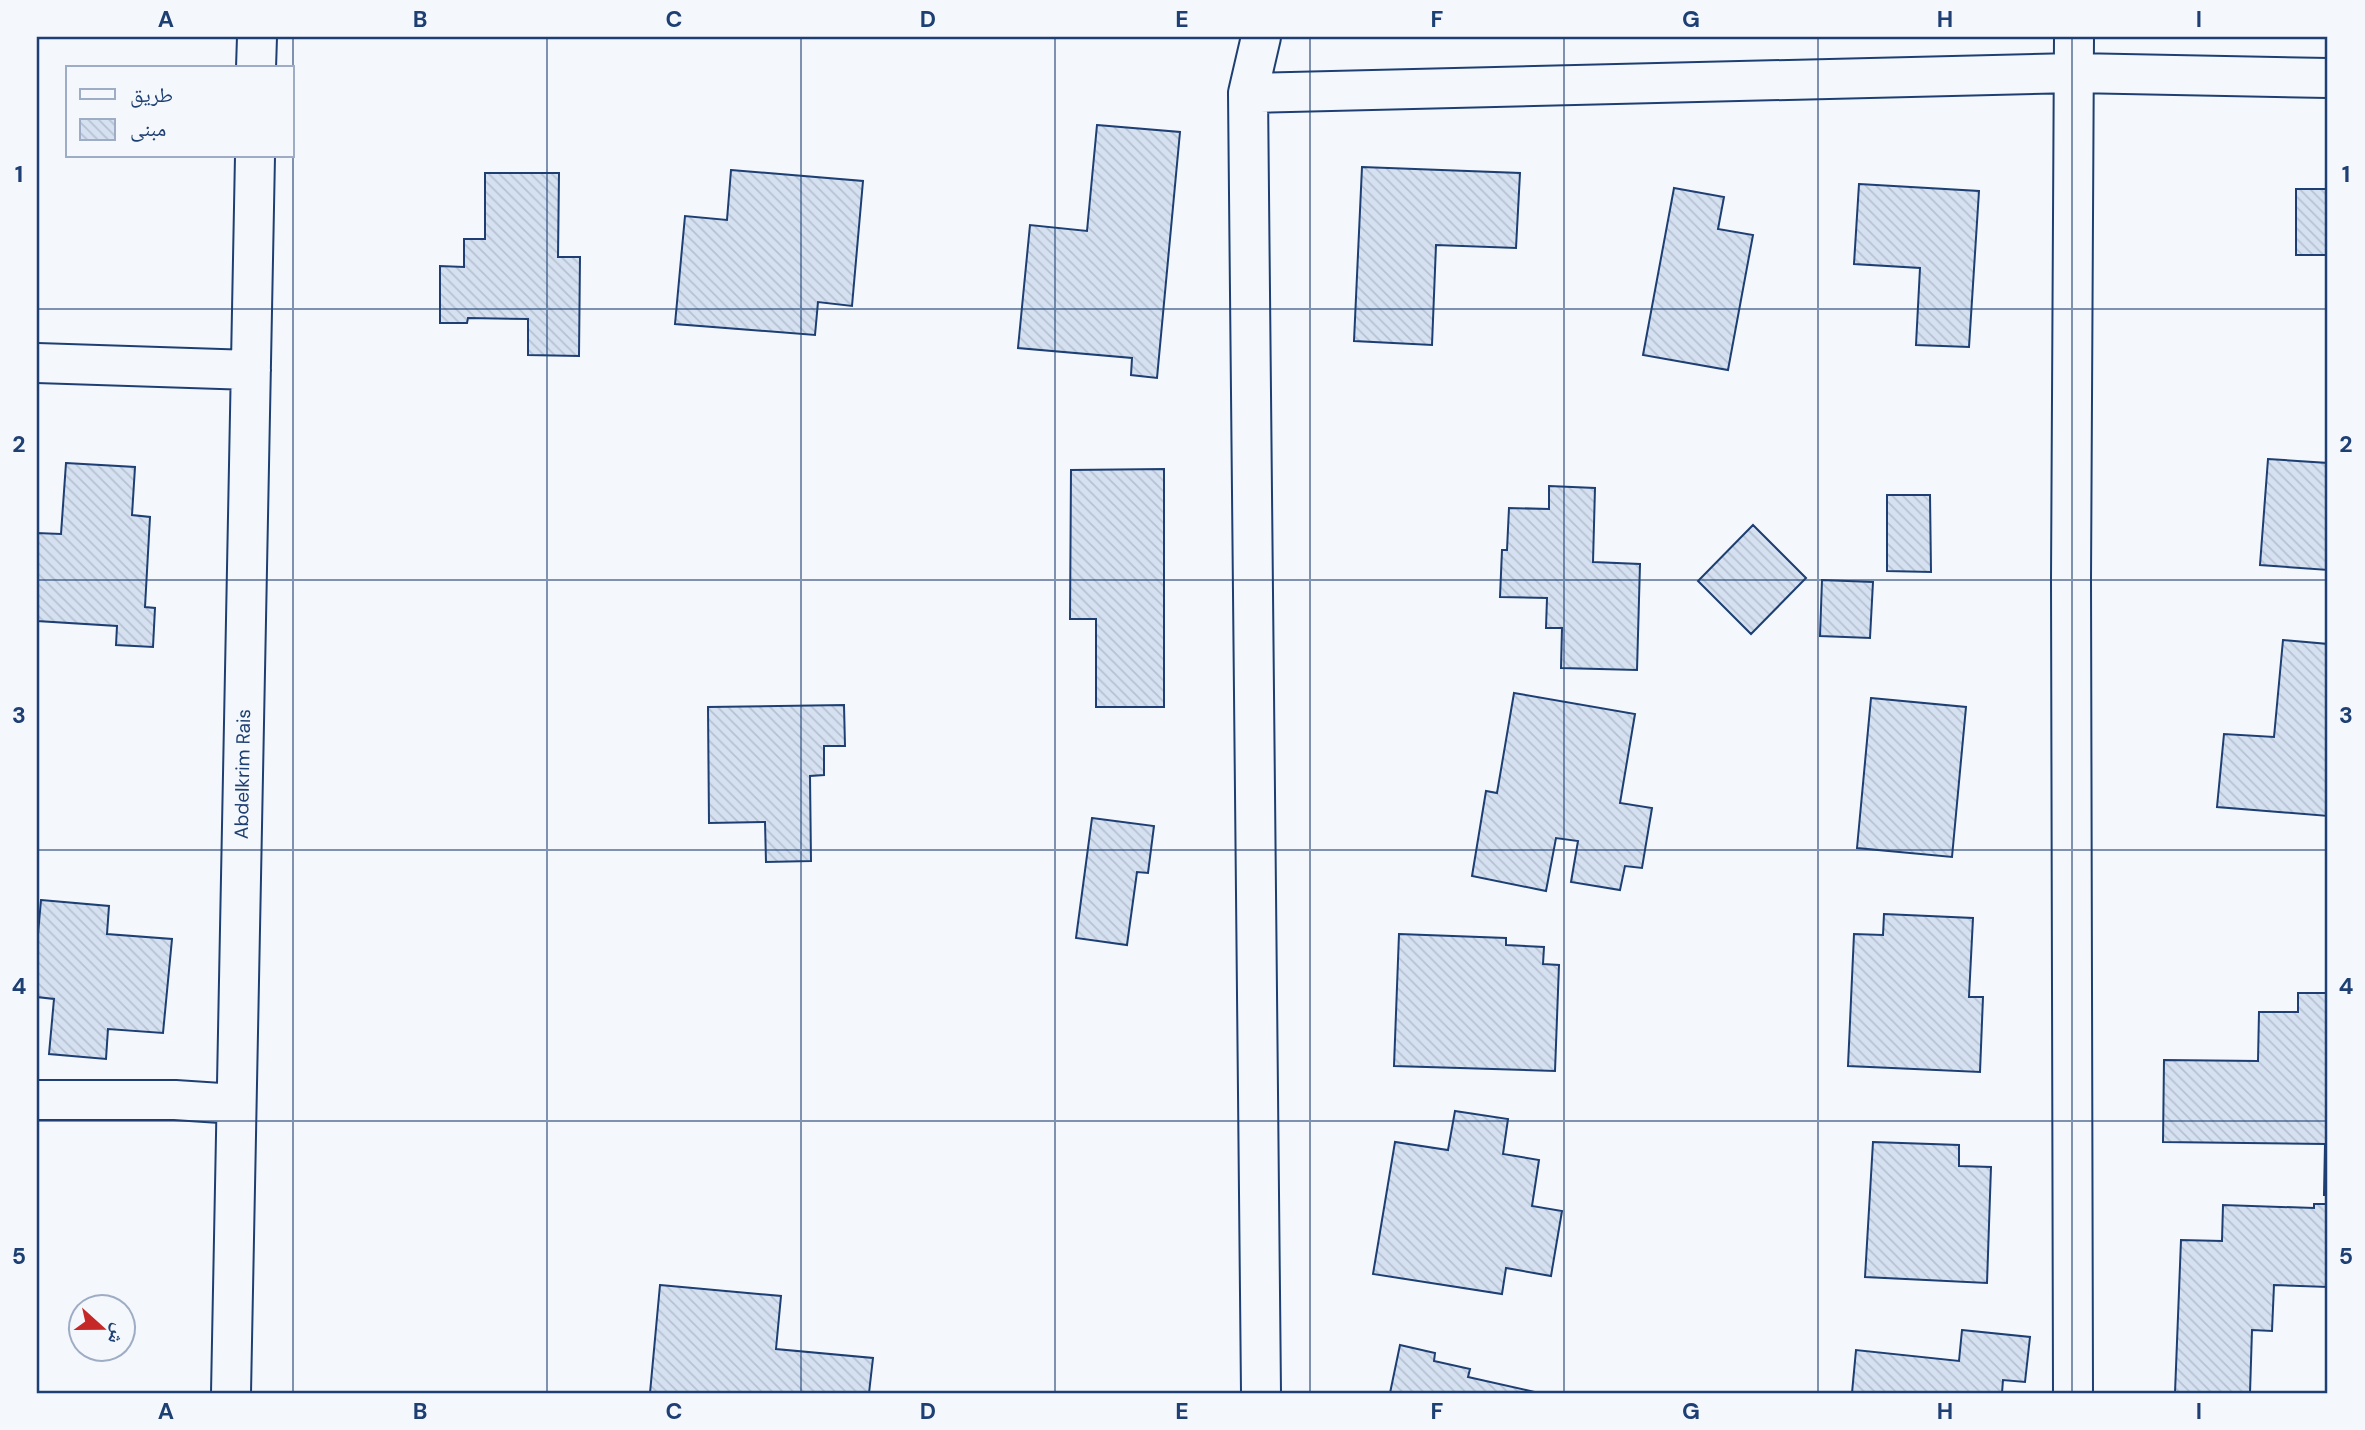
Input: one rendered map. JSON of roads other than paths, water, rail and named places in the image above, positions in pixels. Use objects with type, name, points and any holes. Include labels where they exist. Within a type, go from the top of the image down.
[{"type":"street","points":[[256,66],[257,37]]},
{"type":"street","points":[[1261,37],[1248,93],[1261,1393]]},
{"type":"street","points":[[1248,93],[2074,55],[2328,78]]},
{"type":"street","points":[[2073,1393],[2071,579],[2074,55]]},
{"type":"street","name":"Abdelkrim Rais","points":[[231,1393],[255,158]]},
{"type":"street","points":[[37,363],[251,370]]},
{"type":"street","points":[[37,1100],[176,1100],[236,1104]]}]
